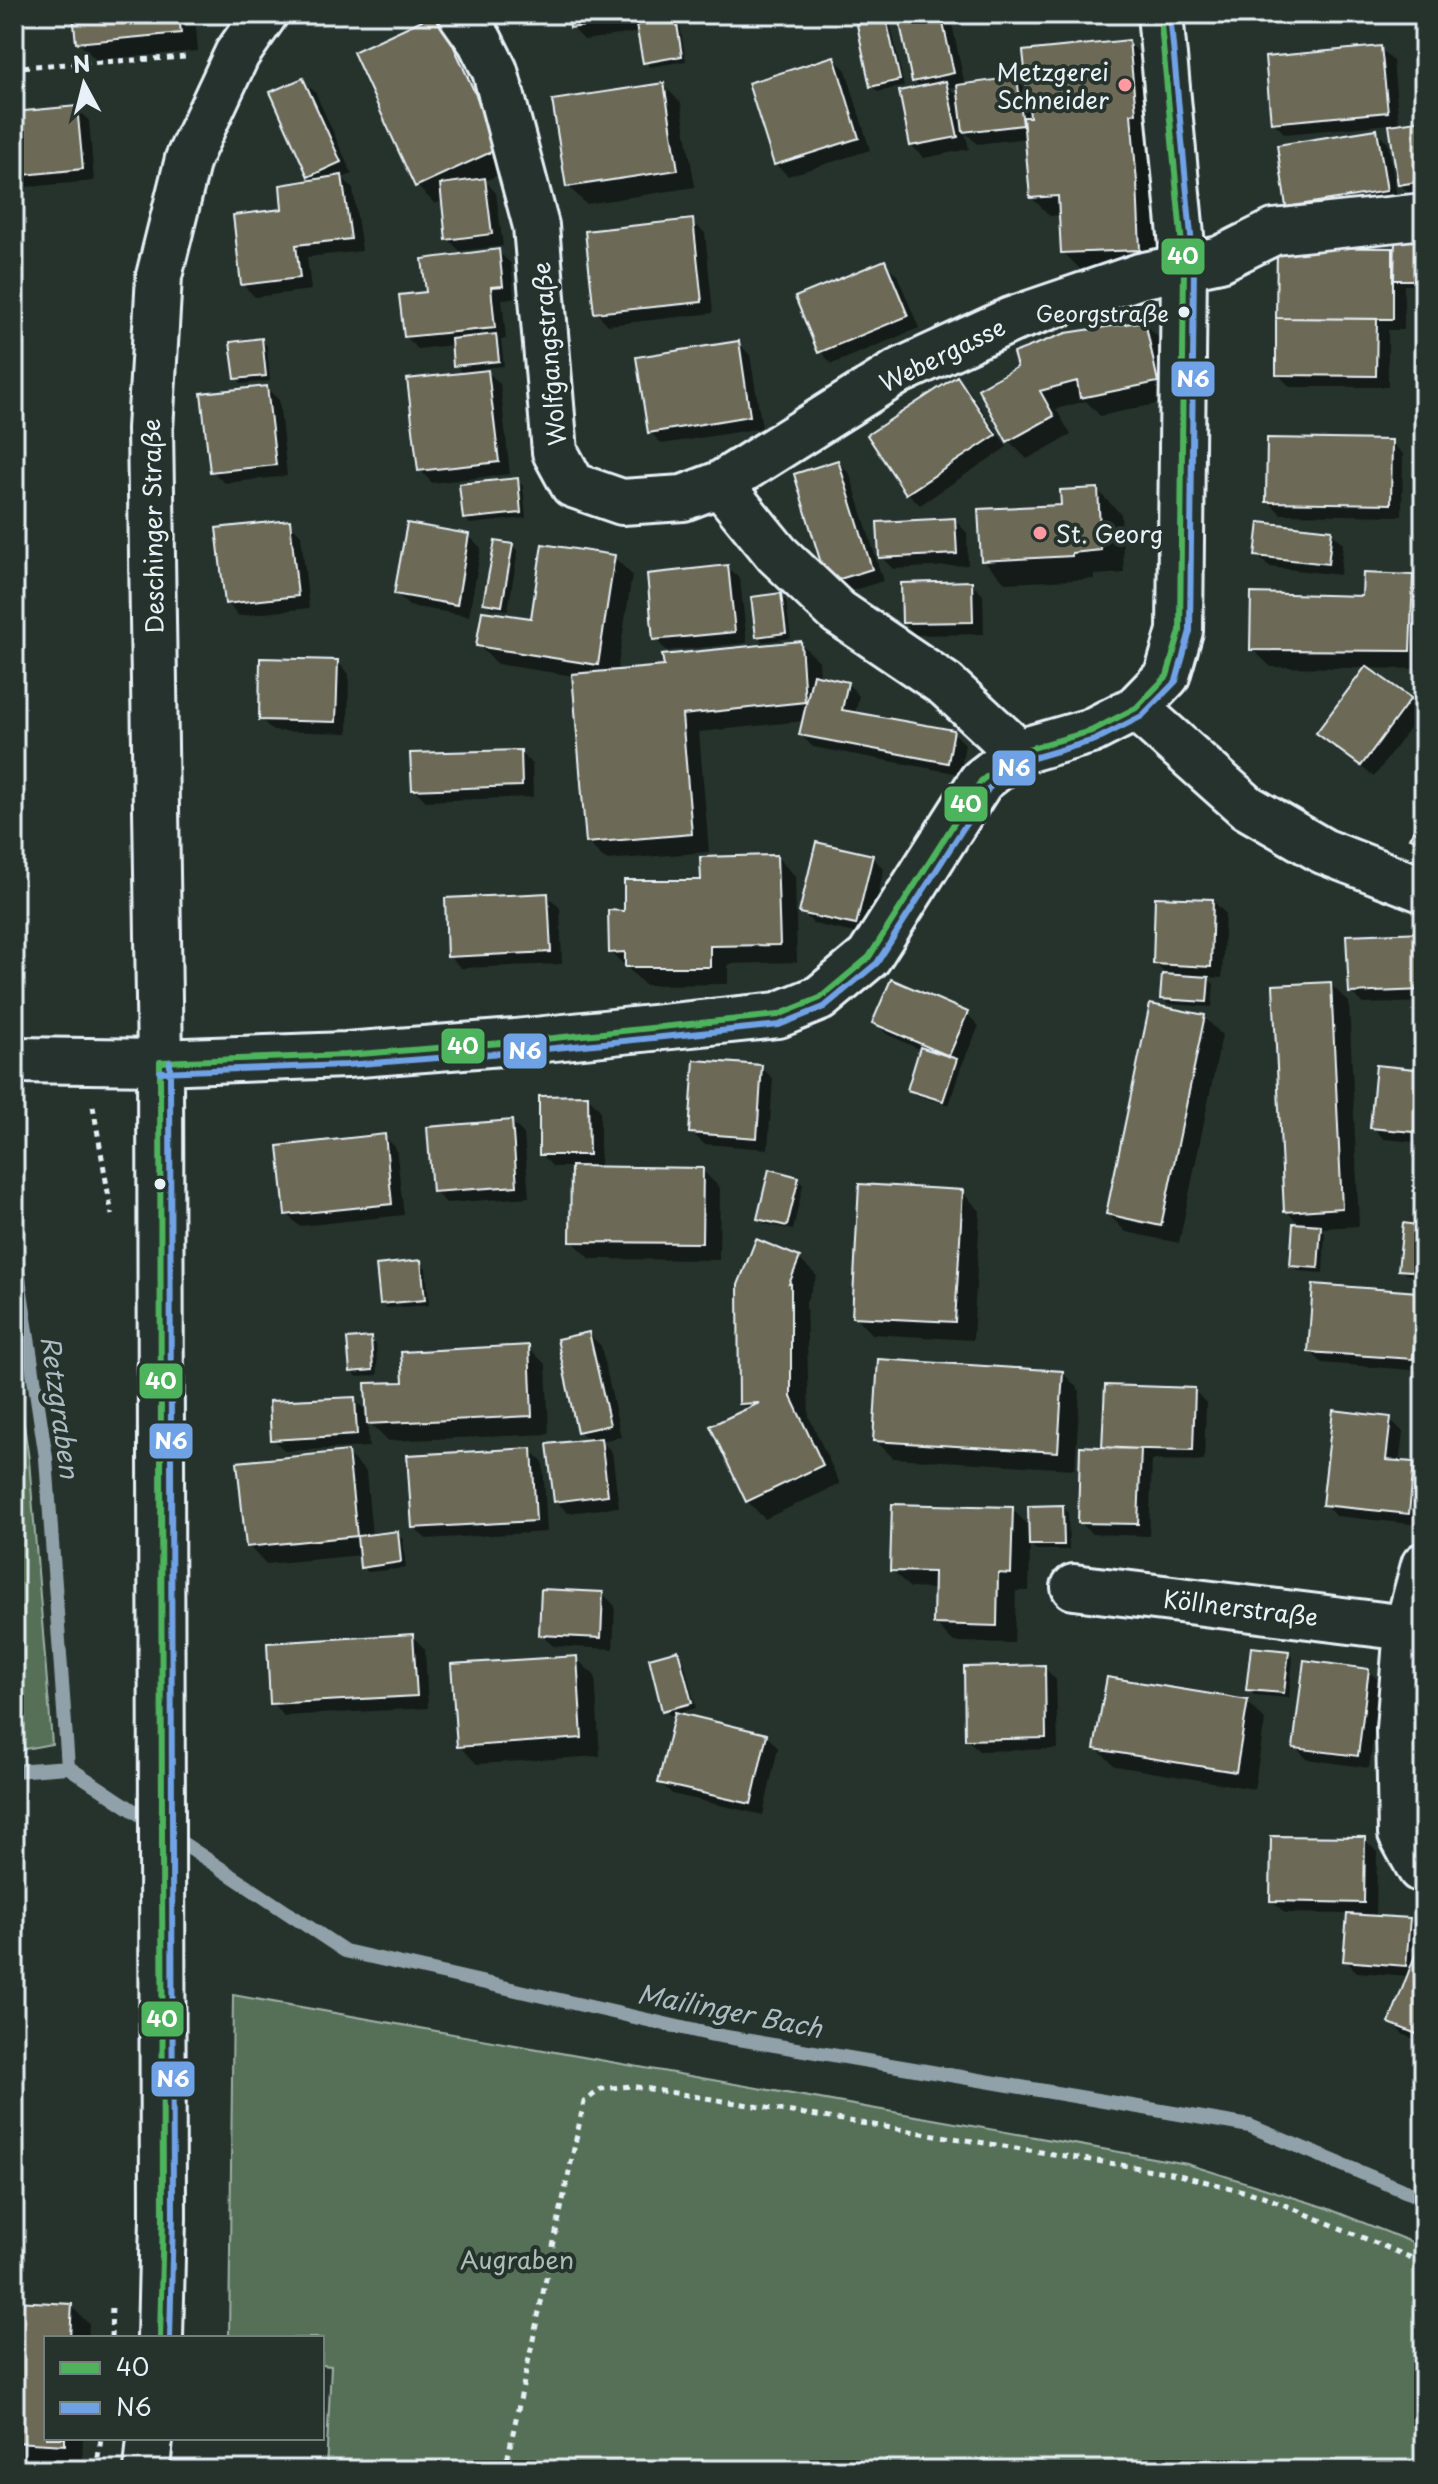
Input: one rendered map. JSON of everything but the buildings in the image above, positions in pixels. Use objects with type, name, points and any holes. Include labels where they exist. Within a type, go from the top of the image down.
[{"type":"street","name":"Deschinger Straße","points":[[160,2336],[163,1908],[160,1062],[150,429],[159,276],[188,159],[237,54],[265,14]]},
{"type":"street","name":"Wolfgangstraße","points":[[461,14],[480,41],[495,71],[536,226],[555,452],[573,485],[622,502],[683,498],[720,484]]},
{"type":"street","points":[[23,1060],[160,1062],[346,1055],[484,1045],[778,1015],[820,998],[869,957],[981,781],[1018,752],[1091,731],[1136,708],[1167,676],[1180,631],[1184,267],[1160,14]]},
{"type":"street","name":"Webergasse","points":[[720,484],[898,372],[1011,320],[1140,276],[1220,259],[1274,232],[1424,216]]},
{"type":"street","points":[[720,484],[777,554],[838,612],[946,685],[1018,752]]},
{"type":"street","points":[[1136,708],[1247,807],[1323,851],[1424,890]]},
{"type":"street","points":[[1424,1565],[1407,1628],[1399,1729],[1401,1834],[1420,1869],[1424,1870]]},
{"type":"street","name":"Köllnerstraße","points":[[1074,1587],[1407,1628]]},
{"type":"street","points":[[147,2470],[150,2440]]},
{"type":"path","points":[[14,62],[17,67],[237,54]]},
{"type":"path","points":[[505,2470],[584,2102],[601,2089],[631,2086],[1171,2173],[1263,2196],[1424,2263]]},
{"type":"path","points":[[96,2470],[101,2440]]},
{"type":"green space","points":[[14,1354],[29,1460],[52,1744],[14,1751]]},
{"type":"green space","name":"Augraben","points":[[233,1995],[1187,2164],[1324,2207],[1424,2247],[1424,2470],[326,2470],[331,2366],[324,2365],[324,2336],[229,2336]]},
{"type":"waterway","name":"Retzgraben","points":[[14,1245],[46,1458],[68,1767]]},
{"type":"waterway","name":"Mailinger Bach","points":[[68,1767],[345,1951],[709,2034],[1250,2126],[1424,2199]]},
{"type":"waterway","name":"Augraben","points":[[14,1771],[68,1767]]},
{"type":"transit line","name":"40","points":[[160,1062],[346,1055],[515,1042],[778,1015],[820,998],[869,957],[981,781],[1018,752],[1091,731],[1136,708],[1167,676],[1180,631],[1184,267],[1160,14]]},
{"type":"transit line","name":"N6","points":[[160,1072],[346,1065],[516,1052],[779,1025],[824,1007],[877,963],[989,788],[1023,761],[1095,740],[1142,716],[1176,681],[1190,631],[1194,267],[1170,14]]},
{"type":"transit line","name":"40","points":[[160,1062],[163,2218],[160,2336]]},
{"type":"transit line","name":"N6","points":[[170,1062],[173,2218],[170,2336]]},
{"type":"place","name":"Metzgerei Schneider","points":[[1125,85]]},
{"type":"place","name":"Georgstraße","points":[[1184,312]]},
{"type":"place","name":"St. Georg","points":[[1040,533]]}]
